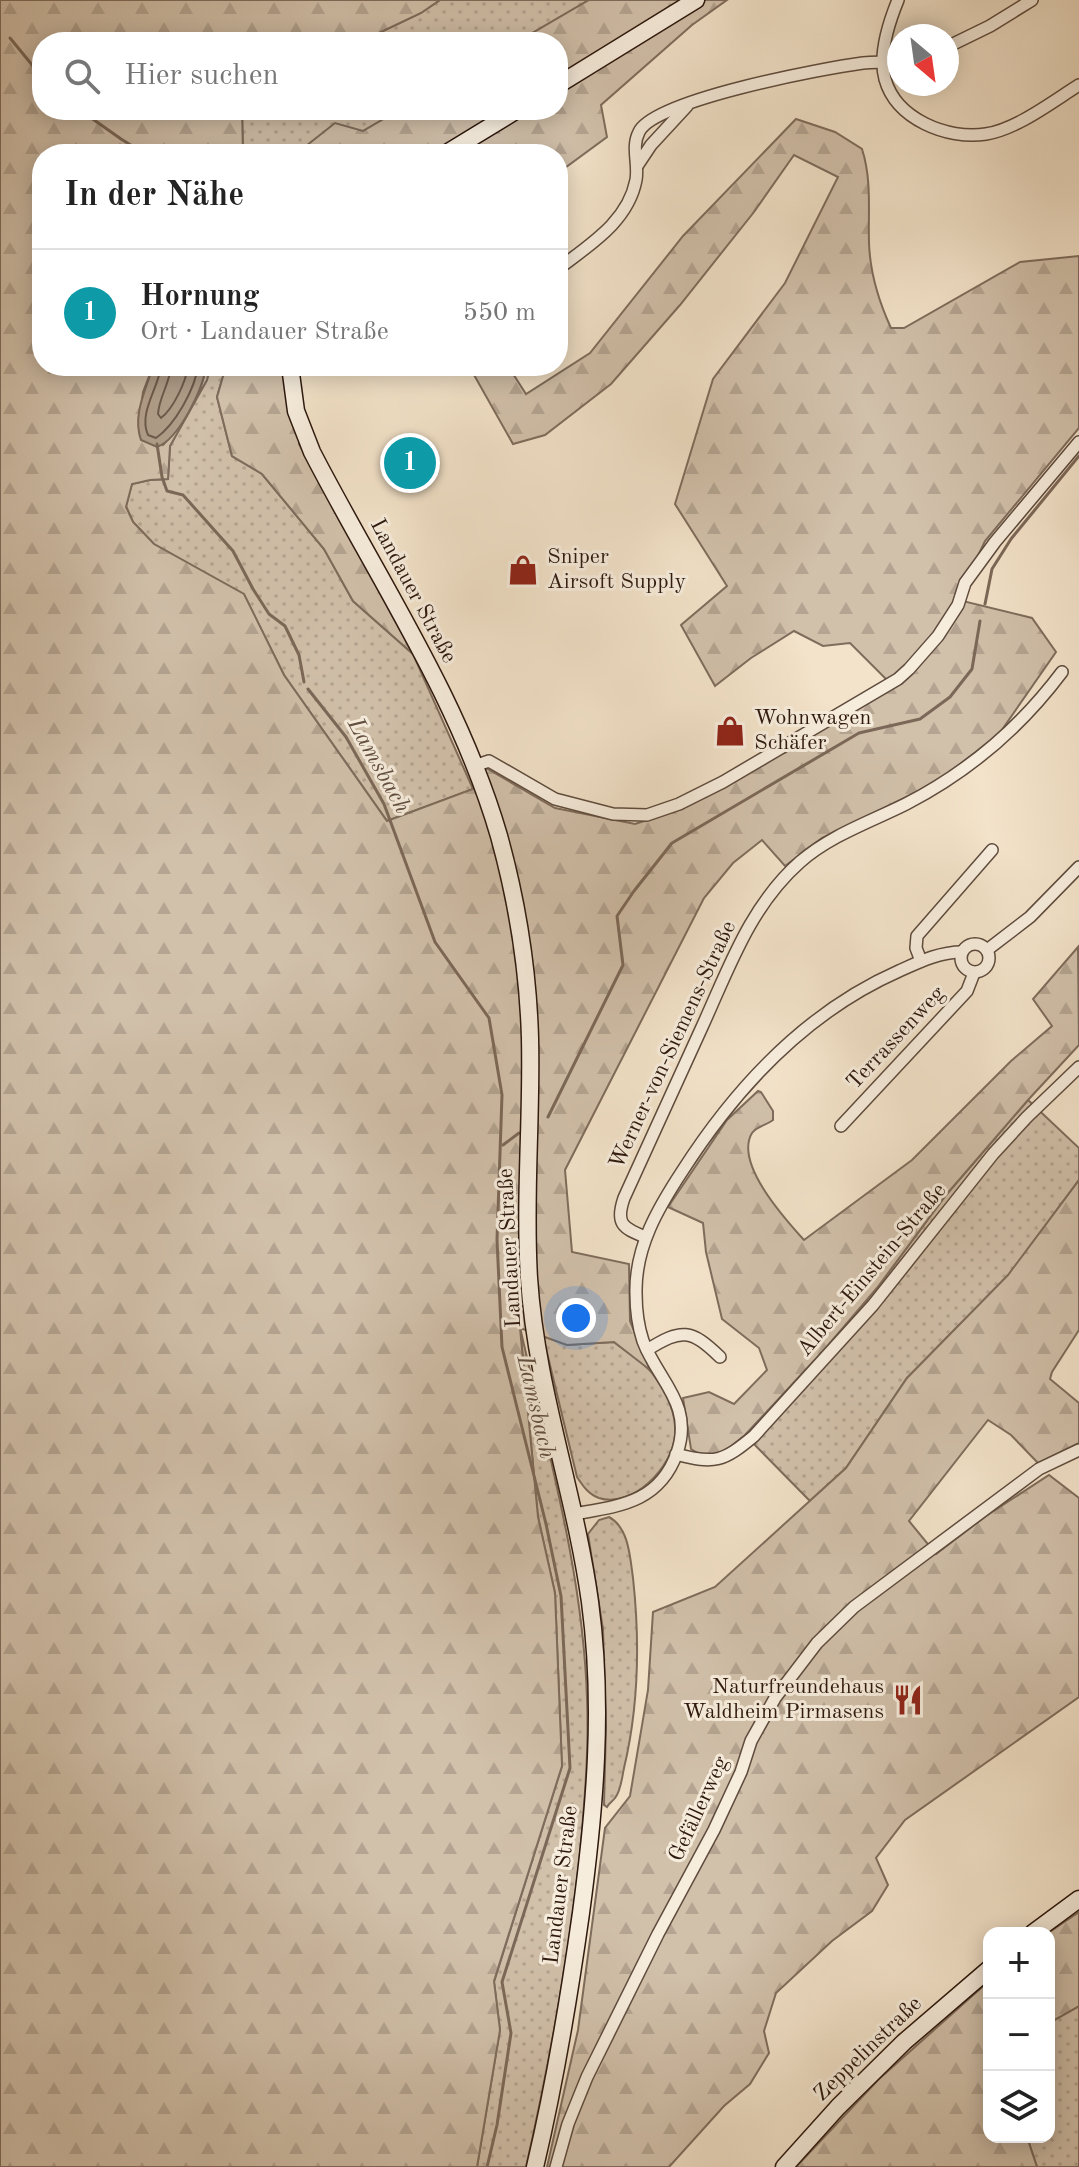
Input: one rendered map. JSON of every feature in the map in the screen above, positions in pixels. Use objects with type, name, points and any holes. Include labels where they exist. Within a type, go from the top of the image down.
[{"type":"main road","points":[[568,79],[696,0]]},
{"type":"main road","points":[[461,144],[501,120]]},
{"type":"main road","name":"Landauer Straße","points":[[291,376],[296,411],[312,452],[441,691],[474,766],[498,834],[518,917],[524,960],[530,1042],[529,1281],[538,1348],[585,1573],[597,1684],[595,1779],[585,1879],[565,2019],[535,2167]]},
{"type":"main road","points":[[1041,1927],[1079,1899]]},
{"type":"main road","name":"Zeppelinstraße","points":[[784,2167],[838,2107],[904,2042],[983,1974]]},
{"type":"street","points":[[898,0],[888,30],[883,63],[885,80],[901,106],[929,126],[975,135],[998,131],[1079,85]]},
{"type":"street","points":[[959,41],[1032,0]]},
{"type":"street","points":[[568,261],[603,233],[624,211],[637,177],[635,149],[643,126],[665,113],[745,86],[786,76],[887,63]]},
{"type":"street","points":[[637,167],[651,145],[688,104]]},
{"type":"street","points":[[474,766],[489,761],[555,799],[633,816],[664,810],[723,782],[898,679],[909,669],[938,636],[958,605],[965,583],[995,542],[1079,442]]},
{"type":"street","name":"Werner-von-Siemens-Straße","points":[[645,1237],[624,1226],[621,1209],[744,934],[757,912],[786,877],[815,851],[840,835],[938,786],[988,751],[1020,722],[1062,672]]},
{"type":"street","points":[[921,961],[916,948],[917,936],[992,850]]},
{"type":"street","points":[[987,950],[1030,917],[1079,867]]},
{"type":"street","points":[[574,1514],[623,1505],[646,1495],[658,1484],[676,1454],[681,1436],[677,1405],[672,1390],[647,1350],[639,1327],[636,1292],[645,1237],[701,1141],[725,1108],[760,1070],[827,1011],[865,987],[921,961],[949,952],[962,952],[971,944],[987,950],[989,962],[981,971],[974,973],[961,963],[962,952]]},
{"type":"street","name":"Terrassenweg","points":[[841,1126],[967,991],[974,973]]},
{"type":"street","name":"Albert-Einstein-Straße","points":[[676,1454],[706,1461],[721,1459],[754,1436],[873,1305],[993,1154],[1079,1067]]},
{"type":"street","points":[[647,1350],[674,1336],[688,1335],[699,1339],[720,1357]]},
{"type":"street","name":"Gefällerweg","points":[[556,2167],[568,2124],[587,2077],[633,1982],[714,1830],[741,1772],[751,1741],[775,1698],[817,1643],[854,1607],[1039,1469],[1079,1450]]},
{"type":"green space","points":[[0,0],[440,0],[381,32],[32,32],[32,120],[242,120],[243,144],[32,144],[32,376],[149,376],[140,414],[163,445],[178,428],[204,376],[208,376],[170,446],[168,479],[132,484],[126,507],[133,522],[154,544],[244,594],[284,675],[387,821],[473,789],[486,768],[555,808],[635,824],[682,809],[884,690],[963,601],[1032,618],[1056,652],[999,734],[937,782],[822,838],[785,866],[762,840],[733,863],[704,898],[565,1170],[572,1252],[629,1264],[630,1321],[650,1370],[614,1342],[567,1345],[520,1328],[538,1517],[555,1593],[562,1766],[494,1981],[500,2030],[477,2167],[0,2167]]},
{"type":"green space","points":[[440,0],[589,0],[534,32],[381,32]]},
{"type":"green space","points":[[589,0],[727,0],[692,25],[601,105],[607,137],[568,166],[568,144],[309,144],[335,123],[363,131],[382,120],[568,120],[568,32],[534,32]]},
{"type":"green space","points":[[796,119],[835,132],[862,149],[868,184],[871,265],[891,328],[904,328],[1020,262],[1079,256],[1079,428],[985,541],[960,593],[923,648],[898,675],[887,680],[850,643],[823,646],[794,631],[751,658],[715,686],[681,625],[727,586],[675,504],[713,379],[785,283],[838,177],[794,155],[754,212],[680,305],[611,384],[545,435],[513,444],[475,376],[514,376],[526,394],[554,376],[568,376],[568,367],[590,353],[683,236]]},
{"type":"green space","points":[[242,120],[382,120],[363,131],[314,144],[243,144]]},
{"type":"green space","points":[[208,376],[223,376],[217,397],[232,456],[262,474],[324,549],[353,601],[413,654],[473,789],[387,821],[284,675],[244,595],[154,544],[133,522],[126,506],[132,484],[168,479],[170,446]]},
{"type":"green space","points":[[223,376],[300,376],[299,444],[413,654],[353,601],[324,549],[262,474],[232,456],[217,397]]},
{"type":"green space","points":[[1078,947],[1079,1045],[946,1195],[877,1288],[824,1350],[745,1435],[719,1456],[701,1455],[691,1449],[683,1398],[709,1392],[734,1404],[767,1370],[759,1348],[722,1319],[706,1252],[703,1223],[668,1207],[727,1120],[758,1091],[761,1092],[773,1111],[773,1120],[752,1133],[748,1145],[750,1159],[764,1190],[804,1240],[912,1160],[1011,1061],[1052,1026],[1033,999]]},
{"type":"green space","points":[[1028,1100],[1079,1148],[1079,1180],[1009,1275],[907,1378],[846,1468],[810,1501],[745,1435],[877,1288],[946,1195]]},
{"type":"green space","points":[[1079,1180],[1079,1330],[1050,1379],[1079,1403],[1079,1443],[1038,1463],[1011,1435],[988,1420],[909,1521],[936,1554],[986,1516],[1049,1475],[1079,1498],[1079,1697],[905,1820],[876,1858],[888,1885],[872,1911],[832,1941],[776,1993],[764,2031],[769,2053],[750,2084],[724,2106],[669,2167],[547,2167],[578,2030],[605,1828],[630,1796],[648,1690],[653,1612],[715,1587],[846,1468],[907,1378],[1008,1275]]},
{"type":"green space","points":[[520,1327],[562,1511],[579,1604],[587,1698],[586,1770],[581,1843],[565,1966],[526,2167],[477,2167],[500,2030],[494,1982],[562,1766],[555,1593],[538,1517]]},
{"type":"green space","points":[[543,1336],[567,1345],[614,1342],[644,1364],[661,1387],[674,1418],[673,1447],[659,1472],[637,1491],[612,1500],[599,1498],[589,1492],[577,1477]]},
{"type":"green space","points":[[609,1517],[621,1528],[629,1552],[637,1650],[629,1744],[619,1792],[607,1807],[604,1805],[606,1727],[603,1629],[588,1534],[599,1520]]},
{"type":"green space","points":[[1079,1912],[1079,2006],[1055,2020],[1055,1999],[1055,1928]]},
{"type":"green space","points":[[983,1986],[983,2143],[1029,2143],[1037,2167],[796,2167],[879,2079]]},
{"type":"green space","points":[[1079,2006],[1079,2167],[1037,2167],[1029,2143],[1055,2143],[1055,2020]]},
{"type":"water","points":[[150,376],[203,376],[189,412],[174,434],[157,447],[141,440],[138,421]]},
{"type":"waterway","name":"Lamsbach","points":[[10,38],[32,65]]},
{"type":"waterway","name":"Lamsbach","points":[[94,120],[129,144]]},
{"type":"waterway","name":"Lamsbach","points":[[157,444],[167,491],[183,495],[233,551],[269,614],[285,626],[299,655],[304,682]]},
{"type":"waterway","points":[[985,604],[992,569],[1011,539],[1079,456]]},
{"type":"waterway","points":[[548,1117],[623,965],[617,916],[672,843],[859,733],[920,719],[950,697],[972,669],[980,621]]},
{"type":"waterway","name":"Lamsbach","points":[[308,689],[346,737],[384,804],[435,942],[489,1018],[502,1095],[497,1240],[502,1347],[561,1596],[570,1768],[502,1982],[511,2033],[497,2125],[487,2167]]},
{"type":"waterway","points":[[503,1145],[519,1133]]},
{"type":"place","name":"Hornung","points":[[410,463]]},
{"type":"place","name":"Sniper Airsoft Supply","points":[[523,570]]},
{"type":"place","name":"Wohnwagen Schäfer","points":[[730,731]]},
{"type":"place","name":"Naturfreundehaus Waldheim Pirmasens","points":[[908,1700]]}]
